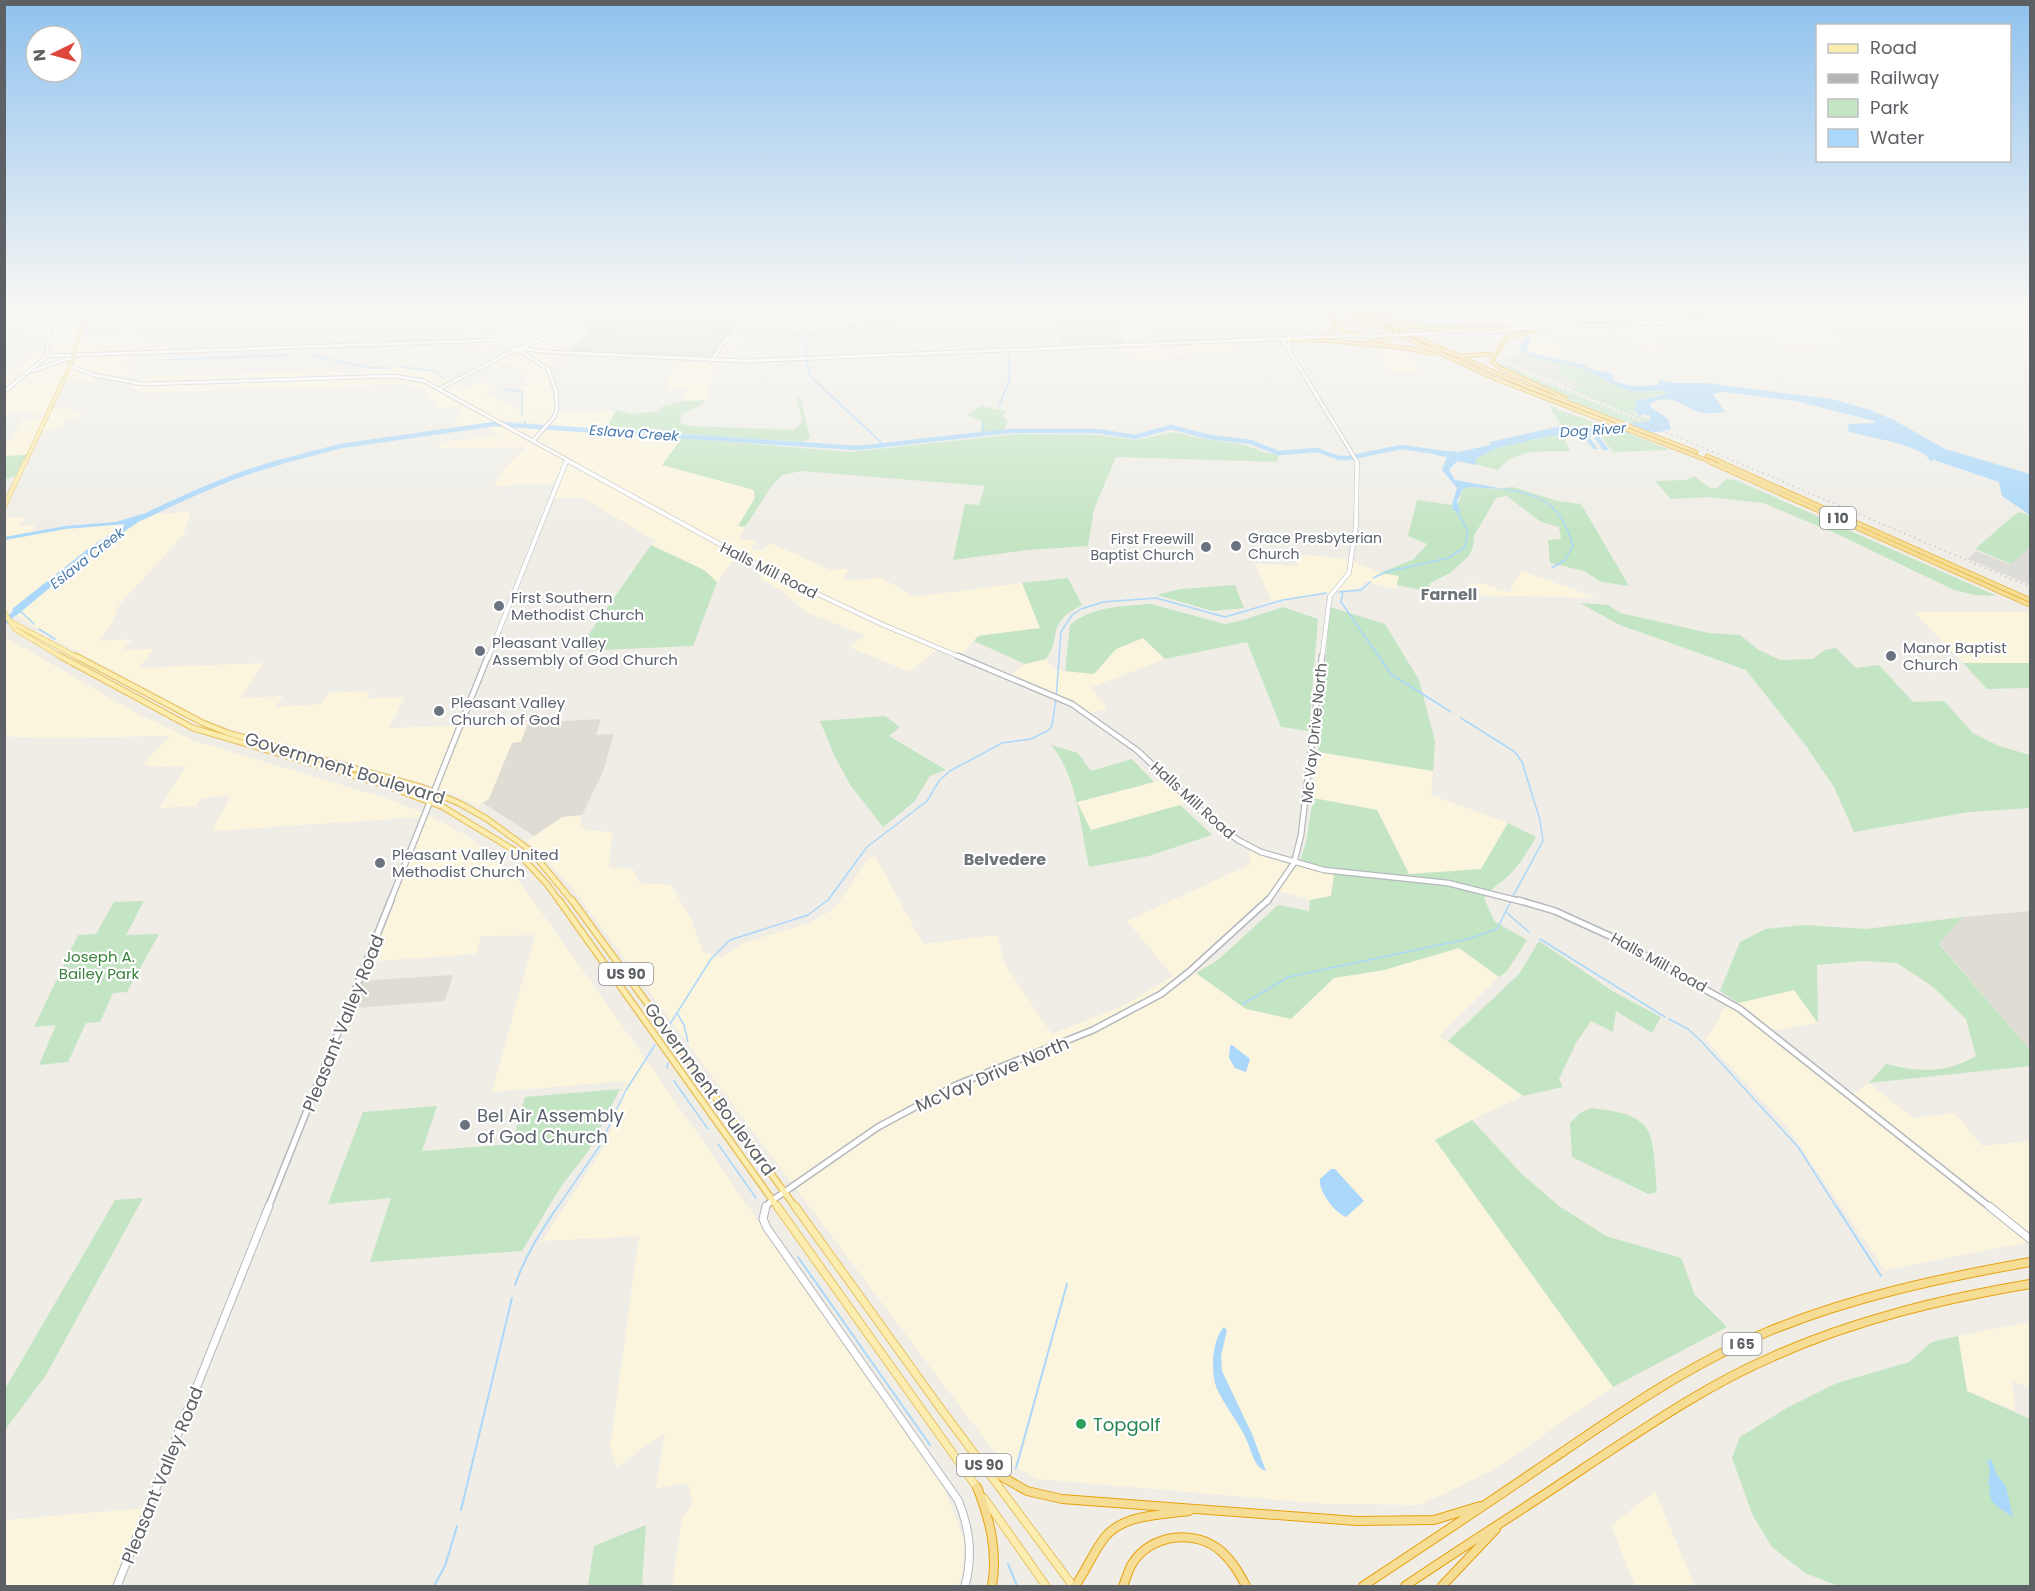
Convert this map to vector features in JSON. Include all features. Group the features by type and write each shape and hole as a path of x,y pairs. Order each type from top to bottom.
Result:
{"highway":[{"name":"I 10","path":"1502,381 1617,421 1760,478 2031,600"},
{"name":"I 10","path":"1516,381 1763,484 2030,605"},
{"path":"1528,381 1609,420"},
{"name":"I 65","path":"1363,1587 1666,1383 1765,1333 1854,1301 1947,1277 2031,1262"},
{"name":"I 65","path":"1406,1587 1682,1403 1796,1346 1851,1325 1911,1308 2031,1284"},
{"path":"986,1467 1016,1486 1041,1496 1357,1521 1434,1520 1487,1503"},
{"path":"976,1487 989,1518 995,1545 996,1561 992,1587"},
{"path":"1074,1587 1106,1536 1116,1527 1148,1517 1200,1509"},
{"path":"1442,1587 1457,1568 1484,1545 1498,1525"},
{"path":"1123,1587 1133,1561 1152,1544 1172,1535 1193,1537 1214,1546 1238,1571 1246,1587"}],"main road":[{"path":"4,507 63,381"},
{"name":"Government Boulevard","path":"6,614 15,628 32,641 193,728 385,785 431,801 517,852 534,869 774,1199 1046,1587"},
{"name":"Government Boulevard","path":"13,623 203,723 228,733 435,793 487,819 531,851 604,944 1074,1587"}],"street":[{"path":"4,392 17,381"},
{"name":"Halls Mill Road","path":"125,381 138,384 226,381"},
{"name":"Halls Mill Road","path":"423,381 766,570 879,623 1060,698 1090,715 1130,745 1214,823 1238,840 1264,854 1324,870 1448,883 1516,899 1585,923 1740,1009 2031,1239"},
{"path":"439,389 455,381"},
{"path":"533,441 551,423 558,409 551,381"},
{"name":"Mc Vay Drive North","path":"1185,976 1265,905 1294,863 1304,821 1329,601 1335,589 1349,573 1356,525 1359,461 1310,381"},
{"path":"544,447 541,440 545,430"},
{"name":"Pleasant Valley Road","path":"117,1587 435,793 519,575 567,460"},
{"name":"McVay Drive North","path":"774,1199 871,1132 924,1101 956,1085 1112,1022 1161,994 1185,976"},
{"path":"774,1199 764,1209 763,1219 767,1228 963,1508 971,1540 971,1559 965,1587"}],"shaded area":[{"path":"5,381 85,381 64,382 52,408 70,406 69,411 84,410 74,419 66,419 62,428 41,431 30,454 5,455 5,448 22,420 44,417 47,413 29,415 31,411 9,413 5,416"},
{"path":"138,381 453,381 464,388 482,381 495,388 484,393 519,410 521,388 528,386 526,381 549,381 556,413 616,410 606,429 504,420 461,427 455,420 462,407 434,408 439,400 423,400 428,392 407,384 145,393 131,387"},
{"path":"669,381 711,381 707,400 684,401 688,388 667,389"},
{"path":"1553,381 1573,381 1583,386 1571,389"},
{"path":"499,425 682,438 662,465 754,490 755,498 738,526 745,527 739,539 756,541 751,549 764,550 770,543 831,570 848,569 844,581 882,578 914,597 1022,583 1040,628 978,636 958,658 937,649 910,672 849,647 865,635 807,613 782,591 761,579 760,569 737,556 717,582 704,570 651,545 656,541 583,498 554,498 560,483 494,486 502,471 526,447 437,448 441,442 499,435 489,428"},
{"path":"191,511 184,534 119,605 112,623 100,641 132,639 123,650 154,649 139,668 264,663 241,698 283,696 275,707 322,704 328,693 370,691 366,699 405,697 389,728 528,723 521,742 512,743 489,799 478,806 434,786 246,734 203,719 46,635 17,615 93,552 148,516"},
{"path":"26,517 18,527 35,524 32,531 5,537 5,518"},
{"path":"126,523 88,549 5,616 5,540 70,528"},
{"path":"2030,547 2030,585 1968,559 1976,551 2009,564"},
{"path":"1296,554 1348,559 1384,574 1392,573 1400,576 1396,589 1366,582 1361,587 1353,589 1272,601 1255,564 1298,566"},
{"path":"1521,571 1598,598 1472,595 1467,583 1485,584 1509,593"},
{"path":"1914,612 2029,612 2030,663 1963,663"},
{"path":"5,637 138,714 195,741 388,799 431,816 469,837 514,874 944,1487 964,1539 963,1574 957,1586 672,1586 682,1520 693,1501 688,1484 679,1483 656,1489 665,1432 617,1467 610,1448 639,1236 542,1241 606,1144 626,1081 492,1092 535,935 481,936 476,954 363,962 421,817 212,831 231,796 200,798 196,806 160,808 186,766 158,767 143,764 170,736 52,738 12,737 5,734 4,656 7,654 5,653"},
{"path":"1143,638 1165,659 1090,688 1108,708 1091,713 1065,698 1010,675 1025,664 1046,659 1055,670 1093,674 1116,649"},
{"path":"601,719 596,735 614,734 603,772 582,815 562,817 534,836 483,803 489,799 512,743 521,742 528,723"},
{"path":"1318,752 1433,771 1431,795 1508,823 1481,869 1409,874 1377,810 1313,798"},
{"path":"1163,780 1187,803 1091,831 1076,803"},
{"path":"582,815 580,824 587,830 612,832 609,868 633,869 639,883 671,885 691,919 703,952 721,958 746,942 810,923 835,908 864,864 874,854 923,944 997,935 1005,964 1052,1034 1123,1006 1173,976 1127,921 1251,864 1249,850 1284,863 1334,874 1332,896 1310,900 1273,889 1188,967 1246,1009 1291,1019 1334,978 1384,970 1460,947 1499,977 1439,1036 1523,1096 1436,1140 1613,1387 1493,1470 1420,1505 1326,1504 1038,1479 999,1458 573,889 527,841 562,817"},
{"path":"2030,911 2030,1050 1939,943 1963,917"},
{"path":"453,975 445,1001 344,1009 356,981"},
{"path":"1794,990 1818,1023 1764,1032 1846,1098 1869,1083 1913,1118 1955,1113 1982,1146 2030,1141 2030,1242 1885,1270 1787,1127 1706,1040 1726,1006"},
{"path":"2030,1322 2030,1388 2012,1381 2015,1411 1967,1391 1958,1336"},
{"path":"1655,1492 1695,1586 1635,1586 1611,1525"},
{"path":"146,1508 115,1586 5,1586 5,1520"}],"green space":[{"path":"1530,381 1544,381 1643,423 1631,423 1614,418"},
{"path":"1574,381 1607,381 1625,389 1671,393 1636,401 1633,413 1649,420 1646,422 1570,389 1582,385"},
{"path":"800,397 810,438 803,442 606,429 616,410 631,414 659,411 661,407 684,401 707,400 696,408 681,414 680,423 689,426 794,430 802,422 797,399"},
{"path":"981,406 1007,411 1002,416 1008,421 1003,430 980,432 982,422 967,415"},
{"path":"1549,406 1604,426 1561,426"},
{"path":"1174,432 1246,445 1279,455 1277,462 1116,457 1094,509 1088,546 1028,550 953,560 965,504 979,505 985,486 802,471 782,475 771,487 745,527 738,526 755,498 754,490 662,465 682,438 850,452 1018,434 1099,435 1136,440"},
{"path":"1627,433 1671,450 1613,452 1600,435"},
{"path":"1554,435 1564,438 1570,451 1540,451 1522,454 1513,457 1498,470 1475,464 1477,458 1497,448"},
{"path":"28,455 17,476 5,479 4,456"},
{"path":"1694,476 1710,488 1717,488 1726,479 1736,480 1997,596 1975,595 1954,590 1835,533 1763,503 1709,497 1671,499 1655,481 1686,480"},
{"path":"1468,487 1498,489 1513,487 1558,501 1581,504 1629,586 1601,582 1584,571 1550,563 1548,540 1561,539 1559,527 1541,522 1507,496 1496,498 1474,536 1469,556 1450,573 1429,584 1432,592 1397,585 1399,576 1380,573 1414,559 1427,544 1408,536 1417,500 1452,505 1453,510 1458,504 1463,489"},
{"path":"2018,512 2030,515 2030,547 2011,564 1975,549"},
{"path":"651,545 704,570 717,582 693,646 577,651"},
{"path":"1068,578 1082,605 1070,612 1058,625 1051,651 1046,659 1025,664 974,641 978,636 1040,628 1022,583"},
{"path":"1235,585 1244,608 1213,611 1157,595 1180,589"},
{"path":"1580,603 1608,605 1620,613 1709,633 1740,635 1757,649 1780,660 1813,659 1825,650 1836,648 1856,668 1879,665 1913,702 1944,701 1973,733 1999,746 2030,755 2030,808 1969,812 1854,832 1834,787 1806,746 1746,670 1620,625"},
{"path":"1151,604 1225,624 1283,607 1318,619 1309,731 1281,727 1247,642 1165,659 1143,638 1116,649 1094,674 1065,671 1070,625 1098,611"},
{"path":"1330,607 1385,624 1419,680 1435,741 1433,771 1318,752"},
{"path":"1963,663 2030,663 2030,688 1987,689"},
{"path":"885,716 900,727 889,736 946,770 930,776 914,802 883,827 851,786 835,757 820,721"},
{"path":"1051,745 1078,753 1091,771 1132,759 1154,782 1077,802 1091,830 1180,805 1212,835 1149,856 1089,867 1077,803 1067,771"},
{"path":"1313,798 1377,810 1409,874 1481,869 1508,823 1536,837 1514,870 1484,898 1494,921 1527,940 1507,971 1499,977 1459,948 1384,970 1334,978 1291,1019 1246,1009 1196,973 1218,960 1278,905 1309,911 1310,900 1331,896 1334,874 1298,866 1306,842"},
{"name":"Joseph A. Bailey Park","path":"144,901 126,935 159,934 127,992 113,993 100,1022 86,1023 68,1062 39,1065 56,1025 34,1027 78,935 96,934 114,902"},
{"path":"1963,917 1939,944 2030,1050 2030,1066 1869,1083 1886,1064 1910,1069 1932,1070 1953,1066 1976,1056 1966,1019 1932,986 1897,963 1864,961 1817,965 1818,1023 1794,990 1738,1003 1720,991 1740,942 1765,929 1803,925 1866,929"},
{"path":"1539,941 1614,992 1661,1017 1652,1033 1616,1011 1613,1032 1591,1021 1576,1043 1559,1079 1563,1087 1523,1096 1448,1041 1519,974"},
{"path":"620,1089 589,1150 560,1188 522,1251 370,1262 391,1198 328,1204 363,1112 437,1106 422,1151 512,1144 525,1097"},
{"path":"1591,1108 1628,1115 1640,1121 1647,1129 1654,1152 1657,1189 1655,1193 1648,1194 1572,1157 1570,1123 1580,1113"},
{"path":"1472,1120 1522,1174 1559,1206 1606,1236 1681,1258 1695,1295 1727,1327 1613,1387 1435,1140"},
{"path":"143,1198 46,1375 5,1430 5,1389 115,1200"},
{"path":"1958,1336 1967,1391 2030,1419 2030,1586 1838,1586 1805,1573 1772,1547 1753,1516 1732,1458 1740,1437 1787,1408 1837,1383 1909,1362 1932,1342"},
{"path":"646,1525 642,1586 588,1586 594,1546"}],"water":[{"name":"Dog River","path":"1607,381 1641,386 1659,385 1658,381 1705,383 1832,399 1870,410 1894,420 1945,449 2030,474 2030,515 2002,496 1999,482 1934,460 1930,461 1926,455 1906,446 1847,431 1849,424 1875,423 1874,421 1796,401 1723,392 1713,394 1725,412 1698,411 1667,399 1650,404 1668,419 1671,429 1660,432 1598,435 1609,450 1603,450 1593,436 1589,437 1598,449 1593,449 1584,437 1564,434 1564,438 1554,435 1497,448 1477,458 1475,462 1477,465 1457,461 1449,470 1455,480 1505,489 1468,487 1463,489 1457,501 1461,513 1453,510 1452,505 1457,488 1442,470 1447,457 1435,455 1436,450 1459,452 1490,445 1490,442 1561,426 1591,427 1646,422 1650,420 1650,416 1644,414 1640,416 1635,411 1636,401 1669,393 1624,389"},
{"path":"152,513 93,552 17,615 12,609 88,549 126,524 65,529 5,540 5,537 66,526 116,522"},
{"path":"1232,1045 1250,1059 1246,1072 1235,1068 1229,1058"},
{"path":"1331,1169 1335,1169 1364,1201 1346,1217 1332,1206 1320,1184 1320,1179"},
{"path":"1224,1327 1227,1330 1221,1356 1222,1371 1252,1434 1266,1471 1256,1463 1244,1434 1217,1389 1213,1374 1213,1356 1220,1332"},
{"path":"1991,1459 1996,1473 2006,1487 2013,1517 1991,1500 1989,1490 1991,1488 1988,1484 1990,1470 1987,1461"}],"waterway":[{"path":"816,381 884,445"},
{"path":"999,406 1009,381"},
{"path":"506,389 522,392 522,415"},
{"path":"982,434 984,420"},
{"name":"Eslava Creek","path":"276,463 341,446 494,424 858,448 1009,431 1097,431 1135,437 1171,427 1209,437 1251,442 1278,453 1317,450 1339,458 1348,458 1401,447 1444,453"},
{"name":"Eslava Creek","path":"141,518 227,480 281,462"},
{"path":"1503,489 1529,494 1540,499 1549,504 1563,521 1573,546 1565,560 1552,568"},
{"path":"1373,578 1386,572 1448,558 1465,547 1468,531 1457,512"},
{"path":"1343,592 1361,590 1370,582"},
{"path":"1343,592 1341,602 1391,674 1451,712"},
{"path":"670,1024 711,959 730,940 808,915 828,900 867,847 927,801 939,781 950,771 1002,743 1031,739 1049,730 1052,725 1056,699 1061,632 1072,615 1081,609 1103,602 1156,598 1225,617 1283,600 1326,593"},
{"name":"Eslava Creek","path":"4,623 21,607"},
{"path":"19,610 34,624"},
{"path":"39,629 55,639"},
{"path":"1461,718 1515,752 1522,762 1540,820 1543,841 1513,896"},
{"path":"1243,1004 1288,977 1468,939 1497,929 1511,901"},
{"path":"1507,913 1529,932"},
{"path":"1540,939 1665,1017"},
{"path":"677,1013 684,1025 688,1042"},
{"path":"1669,1019 1688,1029 1701,1041 1798,1147 1837,1208"},
{"path":"557,1208 599,1147 626,1090 655,1045"},
{"path":"667,1068 668,1063"},
{"path":"674,1081 708,1129"},
{"path":"718,1144 756,1198"},
{"path":"515,1285 534,1244 558,1206"},
{"path":"1836,1206 1881,1276"},
{"path":"798,1257 930,1445"},
{"path":"1016,1468 1067,1284"},
{"path":"461,1510 512,1298"},
{"path":"434,1586 445,1566 457,1526"},
{"path":"1008,1564 1017,1586"}],"railway":[{"path":"1547,381 2030,587"}],"place":[{"name":"Grace Presbyterian Church","path":"1236,546"},
{"name":"First Freewill Baptist Church","path":"1206,547"},
{"name":"First Southern Methodist Church","path":"499,606"},
{"name":"Pleasant Valley Assembly of God Church","path":"480,651"},
{"name":"Manor Baptist Church","path":"1891,656"},
{"name":"Pleasant Valley Church of God","path":"439,711"},
{"name":"Pleasant Valley United Methodist Church","path":"380,863"},
{"name":"Bel Air Assembly of God Church","path":"465,1125"},
{"name":"Topgolf","path":"1081,1424"}],"district":[{"name":"Farnell","path":"1449,594"},
{"name":"Belvedere","path":"1005,859"}]}
